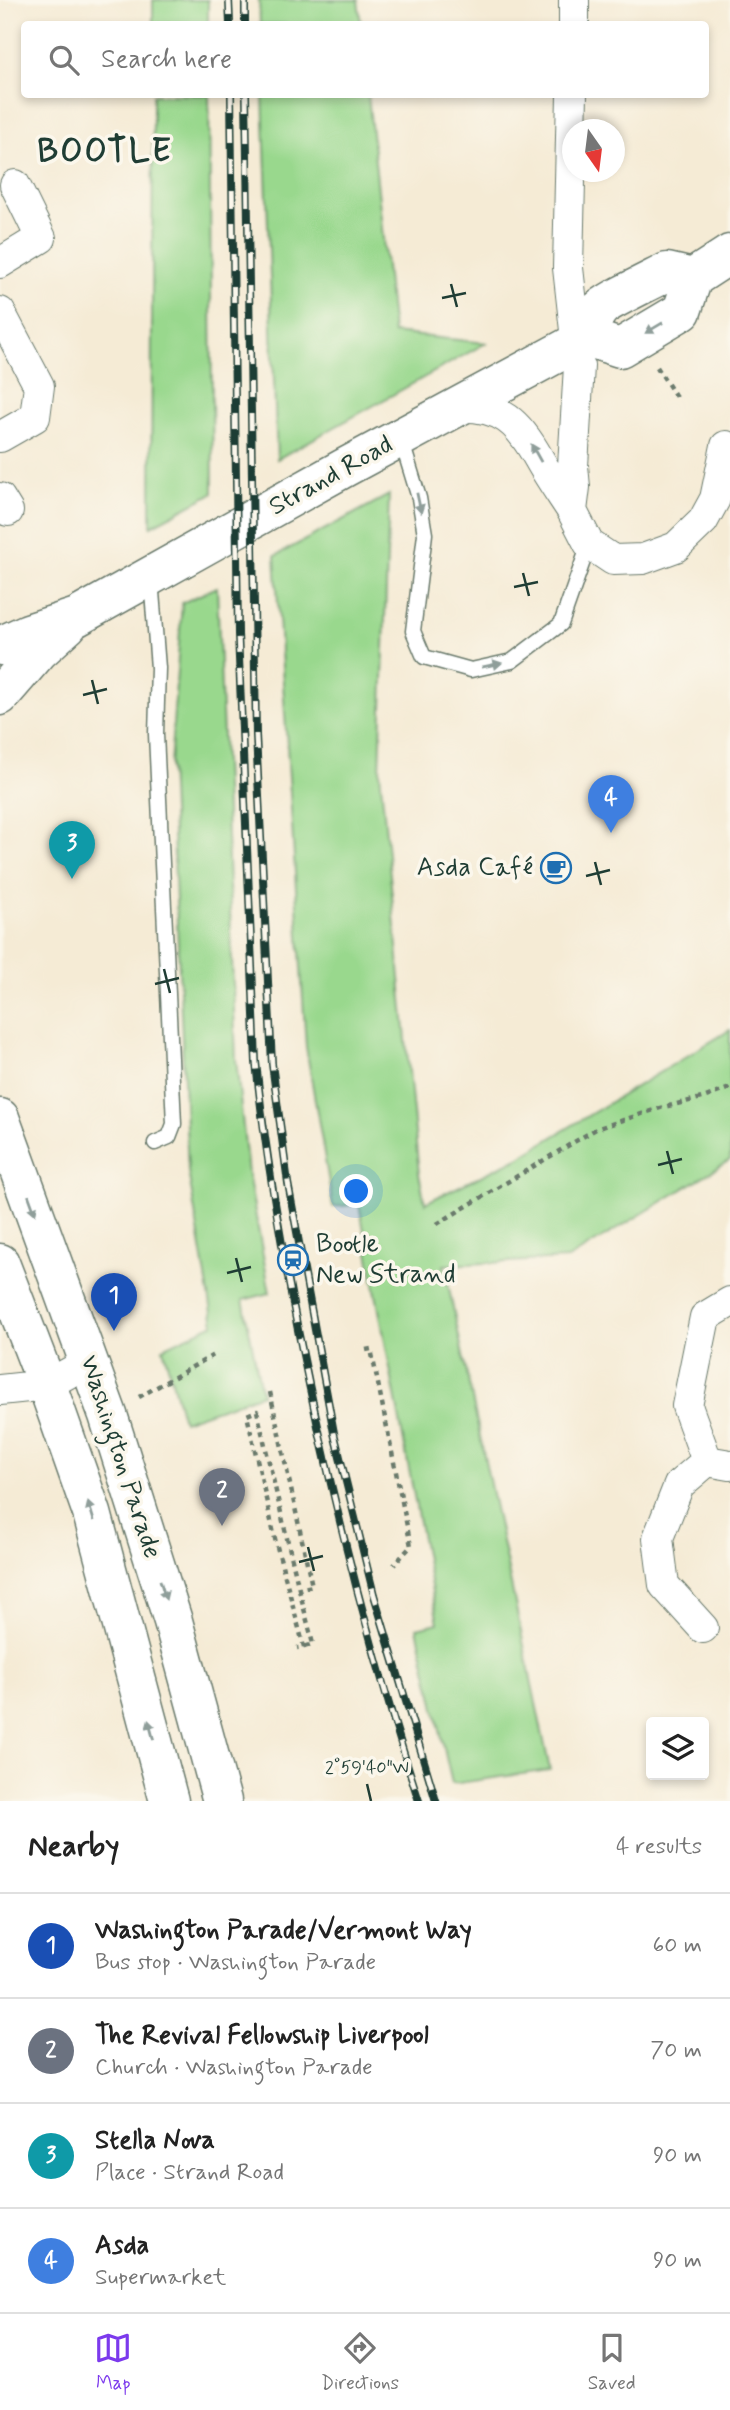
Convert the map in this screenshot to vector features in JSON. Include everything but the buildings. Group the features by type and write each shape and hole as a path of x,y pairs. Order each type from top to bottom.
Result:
{"street":[{"path":"574,21 575,0"},
{"path":"572,98 568,268 582,340 572,511"},
{"path":"0,263 41,238 15,185"},
{"path":"582,340 620,348 682,312 693,278 730,254"},
{"path":"0,312 39,386 36,417 0,437"},
{"name":"Strand Road","path":"0,646 28,633 78,617 401,437 582,340"},
{"path":"457,407 485,409 500,414 513,423 532,444 589,544 613,560 643,559 676,547 704,521 715,499 726,446"},
{"name":"Strand Road","path":"0,696 39,652 78,617"},
{"name":"Washington Parade","path":"0,1118 108,1415 173,1621 222,1801"},
{"name":"Washington Parade","path":"0,1263 92,1513 169,1801"},
{"path":"703,1628 664,1585 658,1538 679,1485 718,1463 688,1406 705,1317 730,1302"},
{"path":"0,1390 47,1385 90,1362"}],"lane":[{"path":"401,437 419,498 425,534 413,631 424,657 471,670 512,661 561,624 589,544"},
{"path":"150,578 158,668 156,734 174,1124 169,1137 155,1143"}],"path":[{"path":"653,360 678,400"},
{"path":"437,1224 596,1129 730,1088"},
{"path":"366,1350 372,1349 411,1546 394,1565"},
{"path":"108,1415 217,1353"},
{"path":"270,1392 312,1586 299,1589"},
{"path":"257,1411 299,1589 313,1644 300,1648 247,1415 257,1411"}],"green space":[{"path":"153,0 208,0 208,21 153,21"},
{"path":"259,0 358,0 361,21 260,21"},
{"path":"153,98 209,98 213,493 151,526"},
{"path":"263,98 368,98 393,333 486,343 277,459"},
{"path":"389,495 380,772 419,1174 425,1203 518,1158 730,1030 730,1160 568,1259 444,1265 550,1770 452,1784 417,1628 438,1623 359,1204 333,1207 306,1047 275,556"},
{"path":"217,587 236,1059 248,1174 270,1293 243,1300 262,1394 183,1421 163,1348 214,1324 188,1171 170,765 182,603"}],"railway":[{"path":"229,0 230,21"},
{"path":"245,0 245,21"},
{"path":"231,98 238,634 256,1062 286,1267 324,1453 367,1628 419,1801"},
{"path":"246,98 256,735 272,1064 288,1183 334,1433 374,1595 436,1801"}],"place":[{"name":"Asda","path":"611,833"},
{"name":"Asda Café","path":"556,868"},
{"name":"Stella Nova","path":"72,879"},
{"name":"Bootle New Strand","path":"293,1260"},
{"name":"Washington Parade/Vermont Way","path":"114,1331"},
{"name":"The Revival Fellowship Liverpool","path":"222,1526"}],"district":[{"name":"BOOTLE","path":"105,152"}]}
